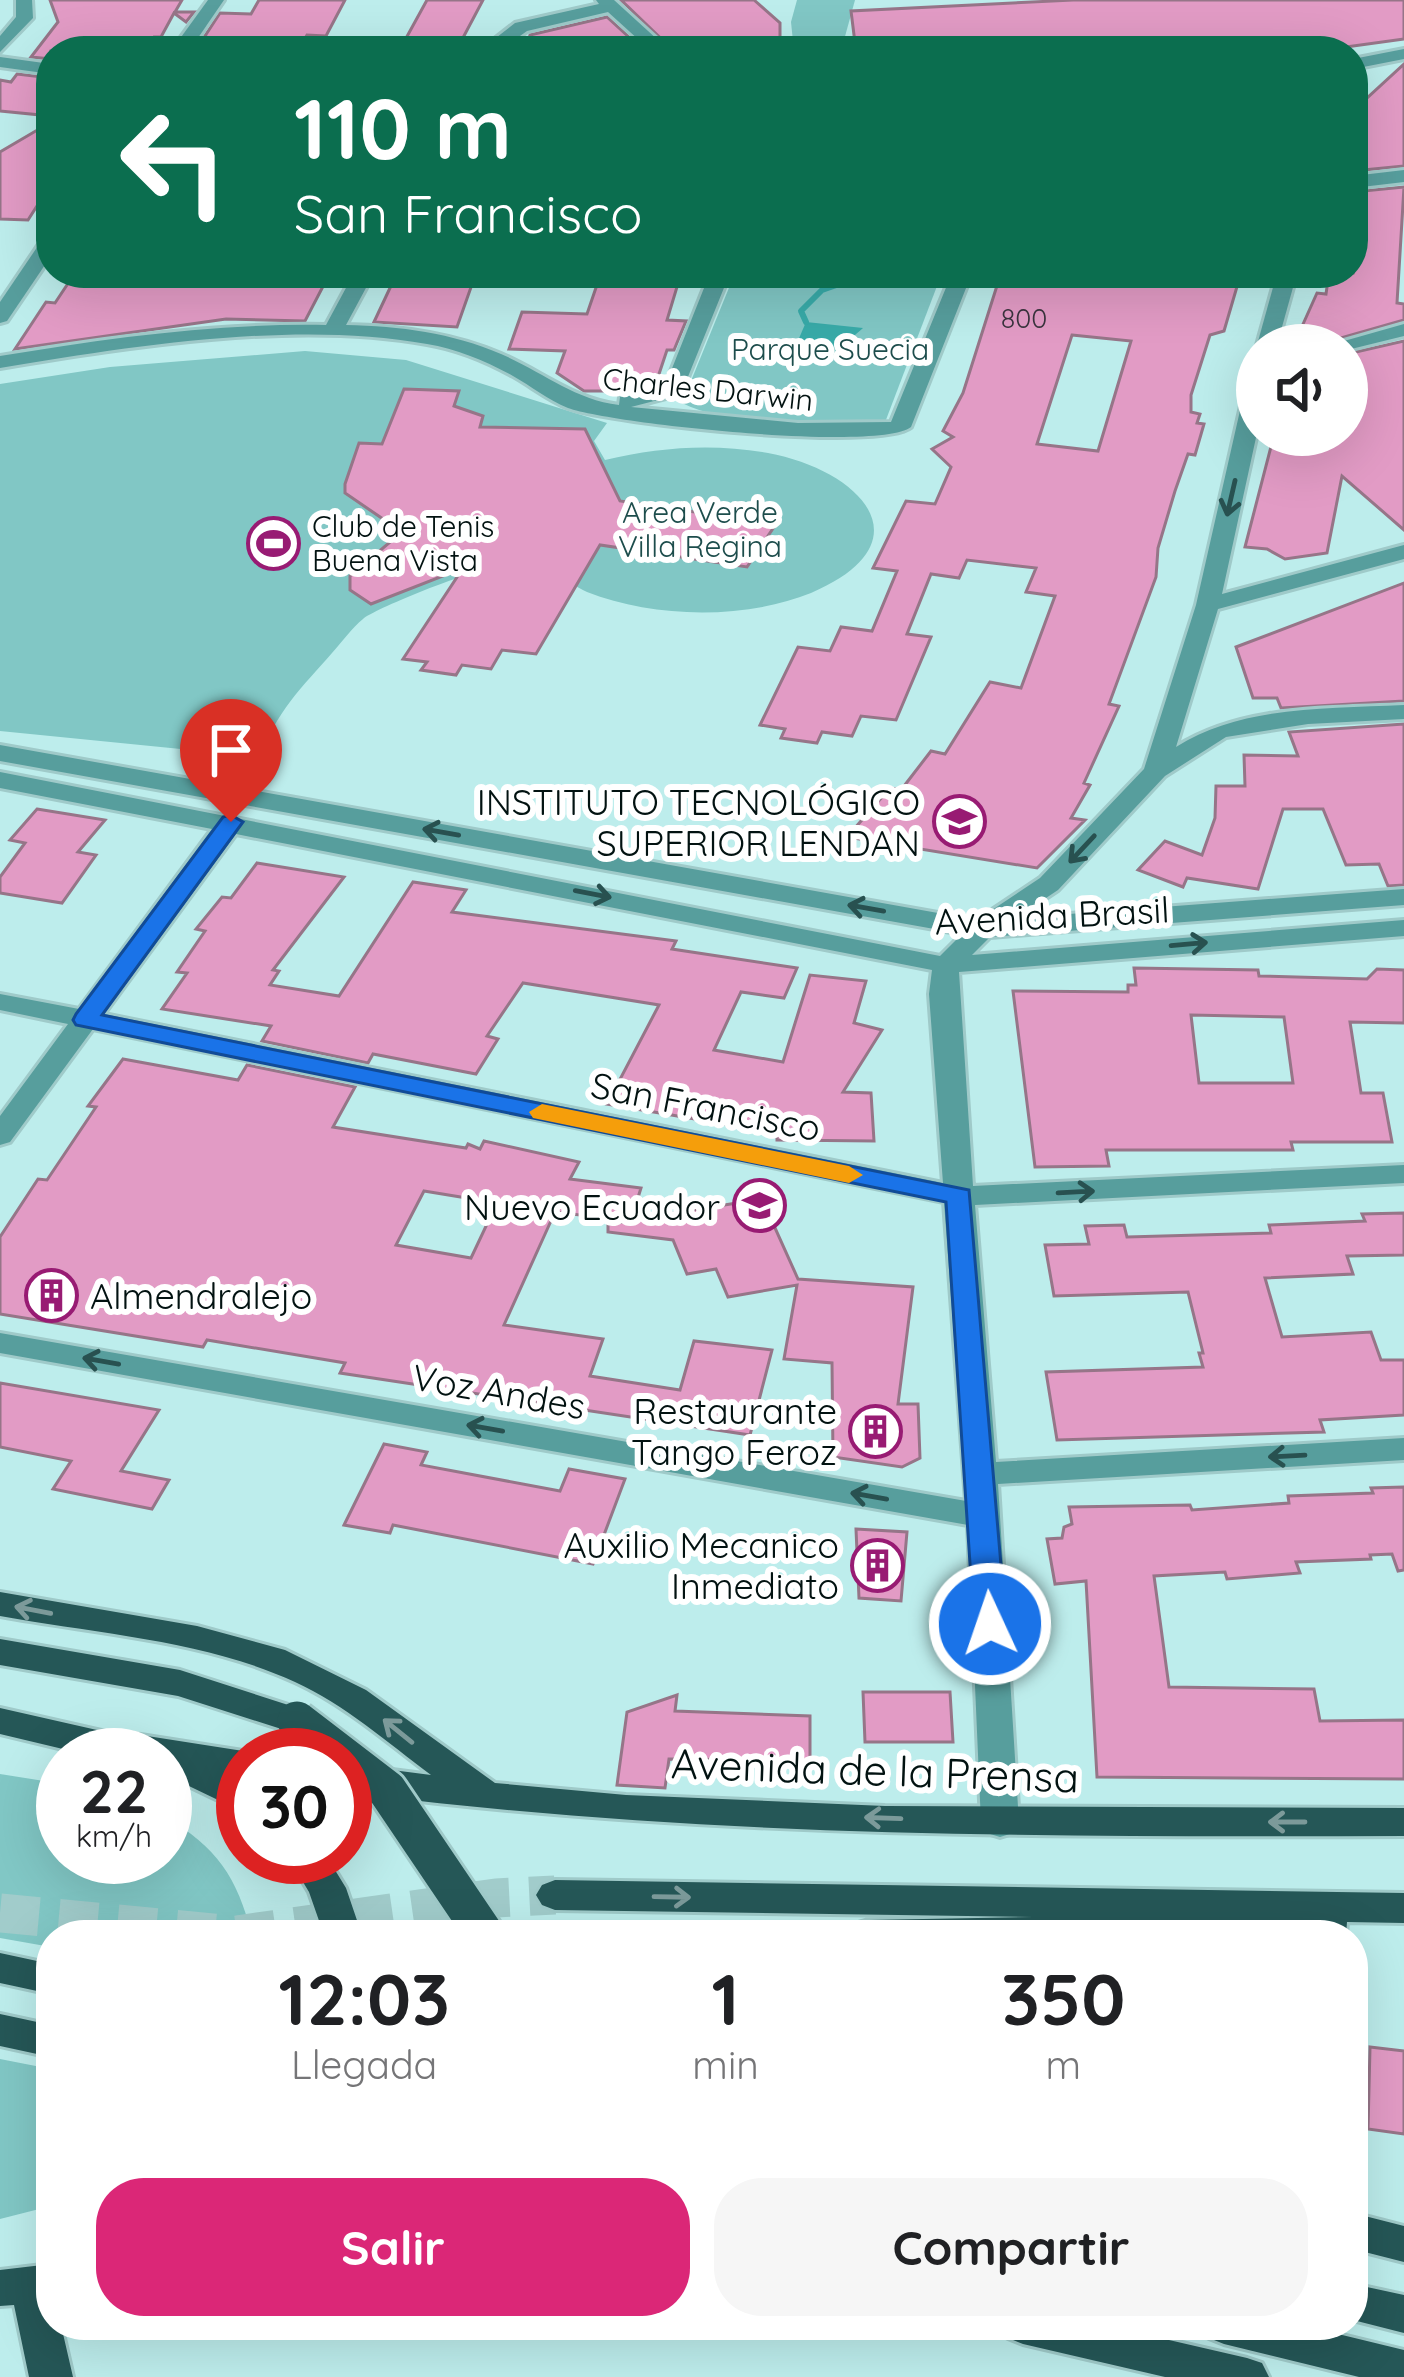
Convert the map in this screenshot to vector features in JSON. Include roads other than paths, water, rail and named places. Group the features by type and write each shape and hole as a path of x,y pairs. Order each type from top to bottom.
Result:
{"main road":[{"path":"0,1604 218,1645 278,1661 367,1707 492,1799"},
{"path":"0,1652 180,1683 297,1721 387,1790 475,1920"},
{"path":"0,1721 36,1729"},
{"name":"Avenida de la Prensa","path":"372,1782 492,1799 1000,1823 1404,1822"},
{"path":"324,1884 339,1920"},
{"path":"555,1895 1404,1908"},
{"path":"1368,1928 1404,1927"},
{"path":"0,1968 36,1976"},
{"path":"0,2030 36,2038"},
{"path":"1368,2235 1404,2244"},
{"path":"27,2286 36,2320"},
{"path":"1368,2306 1404,2314"},
{"path":"41,2340 51,2377"},
{"path":"1087,2340 1246,2377"},
{"path":"1285,2340 1404,2369"}],"street":[{"path":"0,47 25,18 24,0"},
{"path":"191,36 216,0"},
{"path":"509,36 521,27 607,3 645,36"},
{"path":"1368,61 1404,54"},
{"path":"0,62 36,68"},
{"path":"1368,180 1404,176"},
{"path":"0,317 36,264"},
{"path":"332,333 356,288"},
{"path":"580,405 674,390 714,288"},
{"name":"Charles Darwin","path":"0,362 129,343 332,333 411,335 477,351 580,405 863,435 900,427 956,288"},
{"path":"1273,324 1283,288"},
{"path":"1368,338 1404,330"},
{"path":"1156,771 1208,605 1241,456"},
{"path":"1208,605 1404,552"},
{"path":"1000,1823 984,1516 943,994 946,964 982,929 1049,884 1156,771 1219,731 1307,717 1404,712"},
{"name":"Avenida Brasil","path":"0,753 982,929 1404,897"},
{"name":"Avenida Brasil","path":"0,780 946,964 1404,928"},
{"path":"0,1136 231,822"},
{"name":"San Francisco","path":"0,1002 959,1196 1404,1174"},
{"name":"Voz Andes","path":"0,1343 984,1516"},
{"path":"979,1474 1404,1449"}],"waterway":[{"path":"806,322 801,311 828,288"}],"tunnel":[{"path":"342,1920 496,1898 555,1895"},
{"path":"0,1913 75,1920"}],"place":[{"name":"Club de Tenis Buena Vista","path":"273,543"},
{"name":"INSTITUTO TECNOLÓGICO SUPERIOR LENDAN","path":"959,822"},
{"name":"Nuevo Ecuador","path":"759,1206"},
{"name":"Almendralejo","path":"51,1295"},
{"name":"Restaurante Tango Feroz","path":"876,1431"},
{"name":"Auxilio Mecanico Inmediato","path":"878,1565"}],"park label":[{"name":"Parque Suecia","path":"830,349"},
{"name":"Area Verde Villa Regina","path":"700,529"}]}
